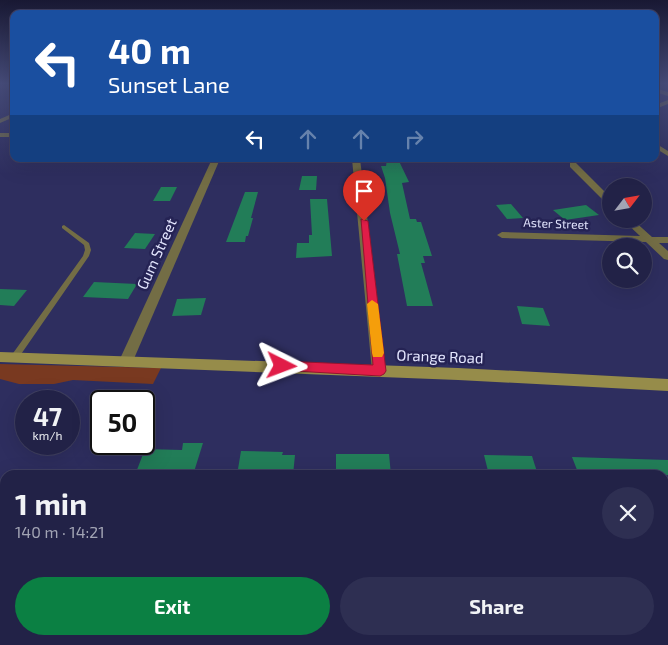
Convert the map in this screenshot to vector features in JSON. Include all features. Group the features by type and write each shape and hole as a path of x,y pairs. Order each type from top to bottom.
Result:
{"main road":[{"name":"Orange Road","path":"7,358 380,371 668,386"}],"street":[{"name":"Gum Street","path":"126,361 215,162"},
{"path":"356,162 380,371"},
{"path":"573,165 602,194"},
{"path":"637,228 647,238"},
{"name":"Aster Street","path":"502,235 602,238"},
{"name":"Aster Street","path":"652,240 668,240"},
{"path":"652,243 668,257"}],"lane":[{"path":"7,358 86,256 87,244 64,227"}],"shaded area":[{"path":"0,364 161,368 153,384 73,380 54,384 19,384 0,379"}],"building":[{"path":"387,162 399,162 409,182 402,183 410,219 416,219 417,222 421,222 432,256 423,256 425,263 421,263 433,306 407,306 397,254 400,254 381,166 386,166"},
{"path":"302,176 317,176 316,190 299,190"},
{"path":"161,187 177,187 170,201 153,201"},
{"path":"245,192 258,192 248,236 246,236 245,242 226,242"},
{"path":"310,199 327,199 332,256 296,258 297,243 309,243 309,235 312,235"},
{"path":"511,204 523,218 507,219 496,205"},
{"path":"586,205 599,215 565,220 553,210"},
{"path":"135,233 155,234 145,249 124,248"},
{"path":"94,282 137,284 128,299 83,297"},
{"path":"0,289 27,290 14,306 0,305"},
{"path":"206,298 201,315 172,316 177,299"},
{"path":"517,306 543,308 550,326 522,324"},
{"path":"183,443 203,443 195,470 137,470 143,455 155,455 155,449 182,450"},
{"path":"241,451 283,452 282,455 295,455 294,470 238,470"},
{"path":"336,454 389,454 391,470 336,470"},
{"path":"484,455 532,456 536,470 488,470"},
{"path":"572,457 668,460 668,470 577,470"}],"slow traffic":[{"path":"372,304 378,353"}],"route":[{"path":"282,366 380,371 364,221"}]}
